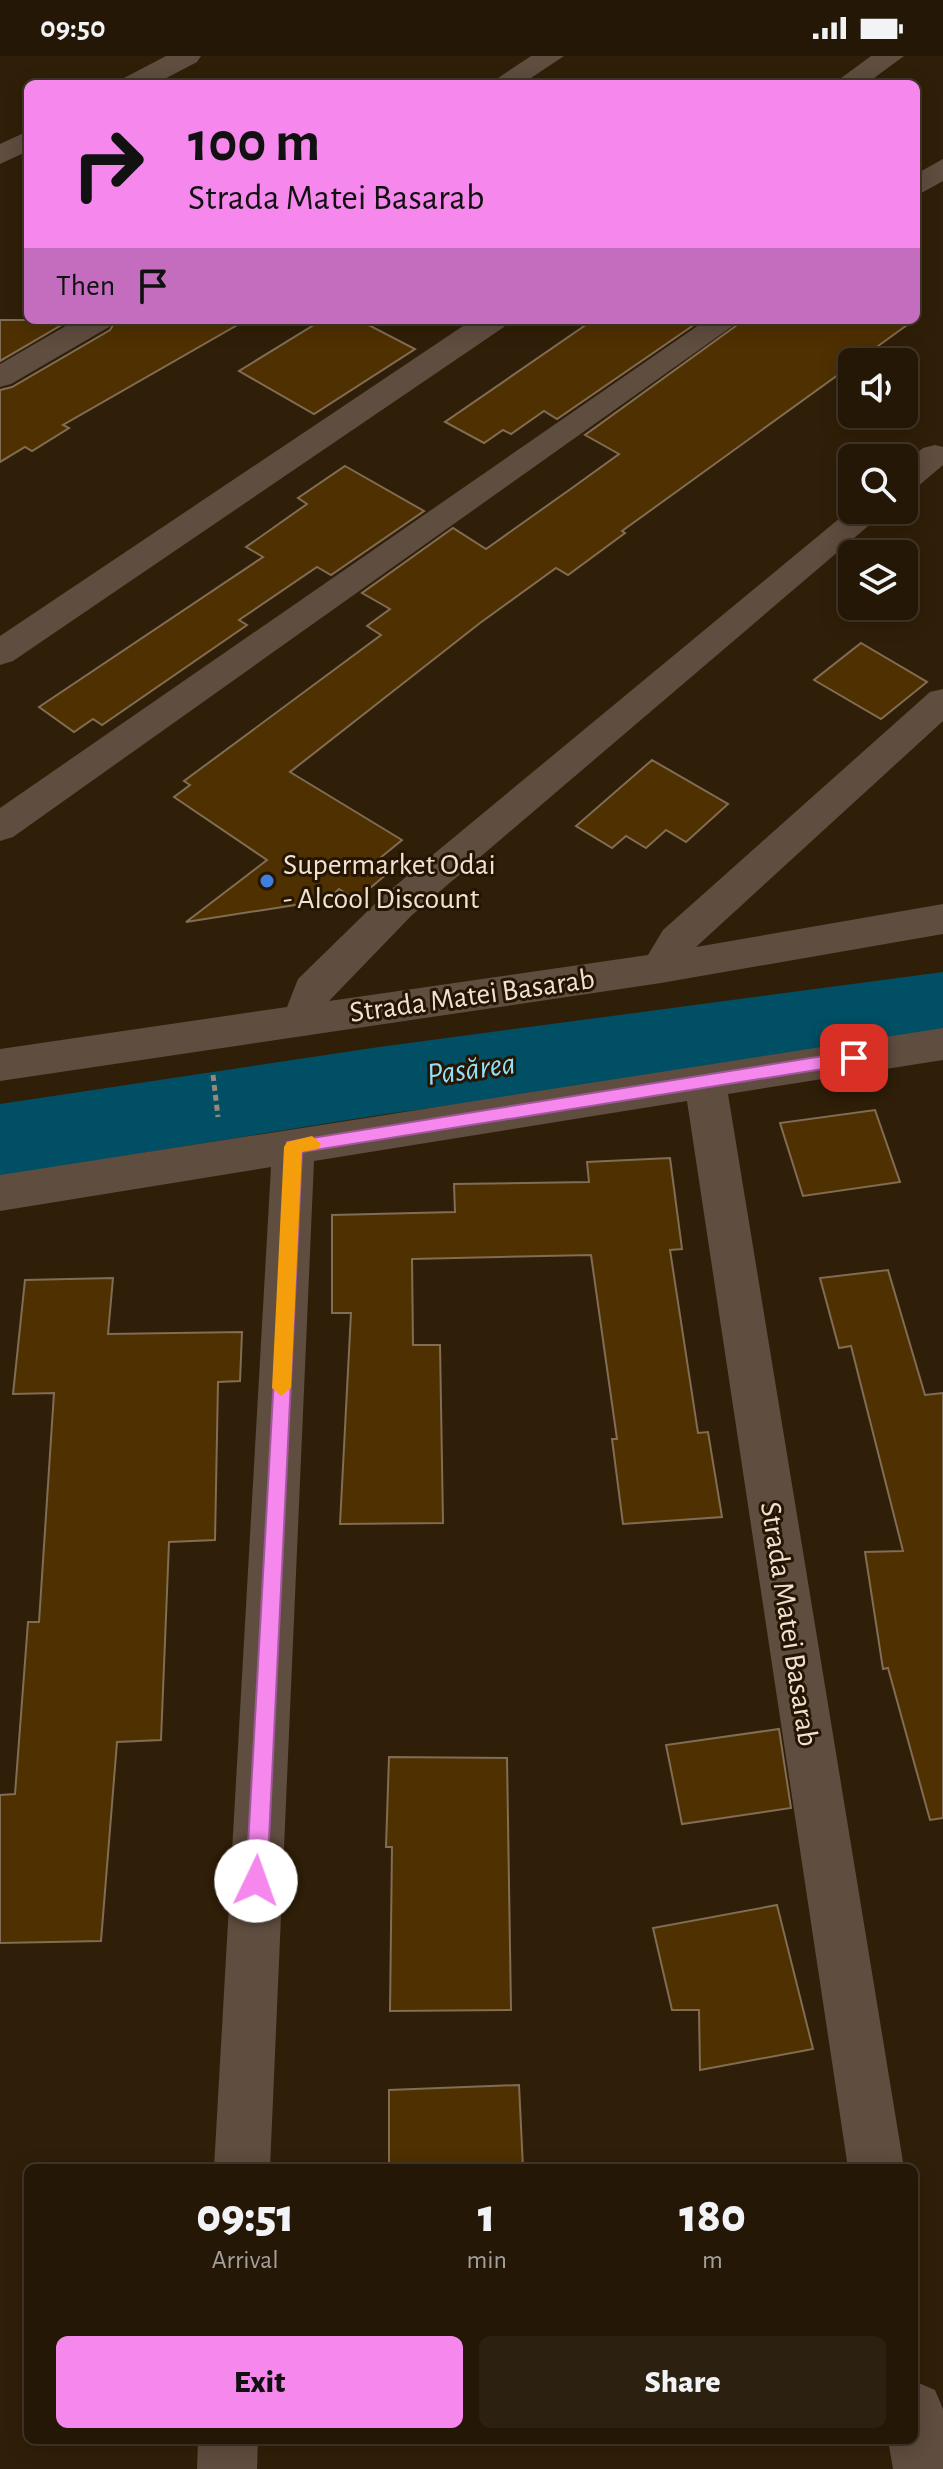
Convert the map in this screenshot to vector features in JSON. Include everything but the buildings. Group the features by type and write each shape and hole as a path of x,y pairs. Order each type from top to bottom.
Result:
{"street":[{"path":"142,80 187,56"},
{"path":"510,80 550,56"},
{"path":"853,80 890,56"},
{"path":"0,155 24,142"},
{"path":"920,184 943,168"},
{"path":"0,377 91,324"},
{"path":"0,653 487,324"},
{"path":"0,827 720,324"},
{"path":"918,469 935,455"},
{"path":"304,1020 312,990 397,906 853,524"},
{"path":"661,968 677,941 943,701"},
{"name":"Strada Matei Basarab","path":"0,1065 661,968 943,919"},
{"path":"0,1193 943,1044"},
{"name":"Strada Matei Basarab","path":"705,1080 875,2164"},
{"path":"242,2164 293,1147"},
{"path":"918,2437 923,2469"},
{"path":"227,2469 228,2444"}],"path":[{"path":"210,1034 223,1158"}],"waterway":[{"name":"Pasărea","path":"0,1140 379,1081 943,1005"}],"slow traffic":[{"path":"281,1388 293,1147 312,1144"}],"place":[{"name":"Supermarket Odai - Alcool Discount","path":"267,881"}],"route":[{"path":"256,1881 293,1147 854,1058"}]}
